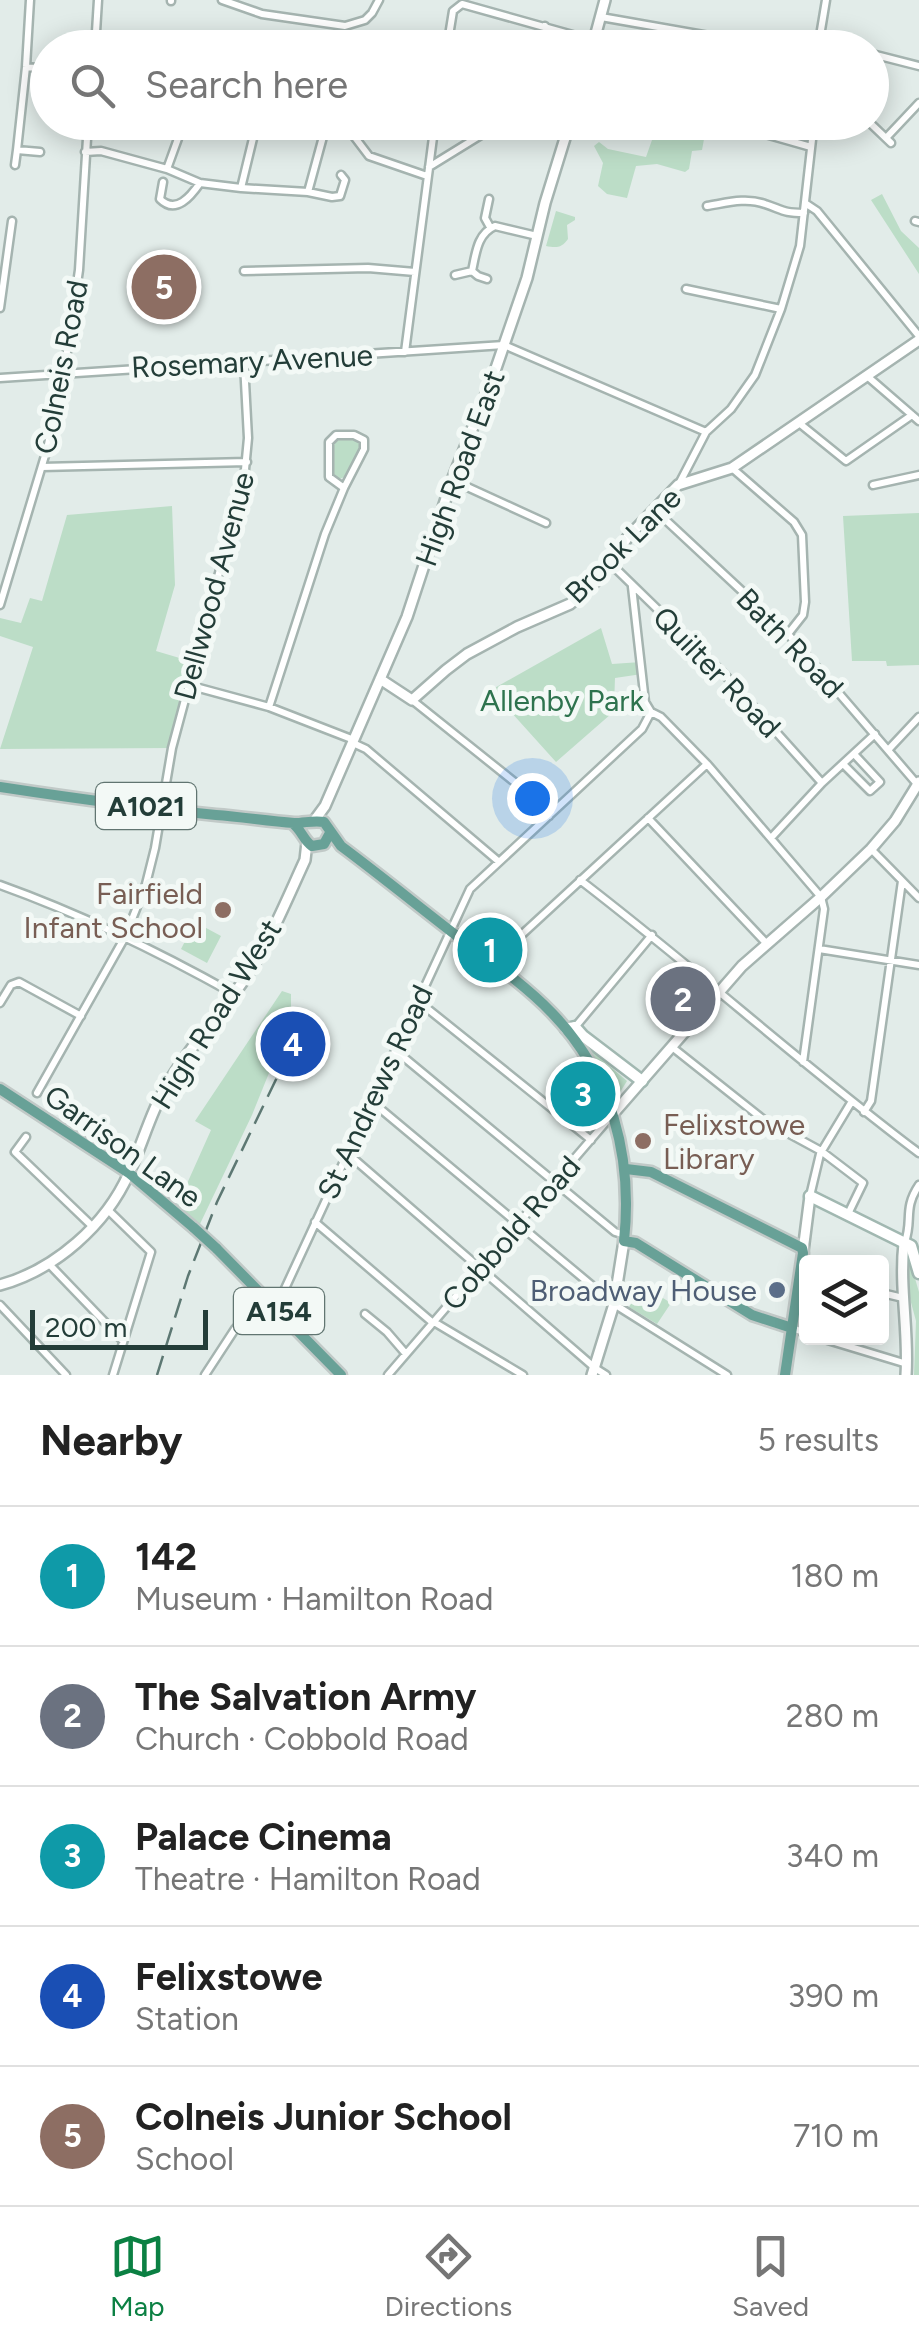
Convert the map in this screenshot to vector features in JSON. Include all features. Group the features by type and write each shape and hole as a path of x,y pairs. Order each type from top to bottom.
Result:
{"main road":[{"name":"A1021","path":"0,787 291,823 320,820 319,838 341,846 571,1028 613,1114 626,1169"},
{"path":"312,822 305,828 319,838"},
{"path":"291,823 319,838"},
{"path":"571,1028 642,1081"},
{"name":"Garrison Lane","path":"0,1089 129,1173 216,1248 341,1375"},
{"path":"792,1328 752,1314 624,1238 626,1169 651,1172 797,1245 803,1255"},
{"path":"810,1196 904,1243 913,1250 919,1274"},
{"path":"785,1375 799,1289"}],"street":[{"path":"15,165 30,0"},
{"path":"96,30 98,0"},
{"path":"222,0 262,14 347,26 368,18 379,0"},
{"path":"597,30 605,0"},
{"path":"821,30 826,0"},
{"path":"450,30 452,13 461,4 556,30"},
{"path":"601,17 675,30"},
{"path":"544,30 545,26"},
{"path":"889,58 919,66"},
{"path":"26,68 30,68"},
{"path":"889,139 919,103"},
{"name":"Colneis Road","path":"0,605 42,467 64,372 78,283 86,140"},
{"path":"167,168 177,140"},
{"path":"242,188 254,140"},
{"path":"308,192 322,140"},
{"path":"359,140 369,156 428,172 475,140"},
{"path":"406,352 432,140"},
{"name":"High Road East","path":"319,838 326,806 407,617 452,480 504,346 527,278 564,140"},
{"path":"789,140 811,146"},
{"path":"678,485 706,432 731,409 754,375 780,310 800,246 812,140"},
{"path":"17,150 40,152"},
{"path":"85,152 101,151 167,168 200,183 338,197 345,184 340,175"},
{"path":"163,182 160,199 168,205 188,200 200,183"},
{"path":"489,199 485,218 490,228"},
{"path":"707,206 741,200 763,203 783,213 804,213"},
{"path":"805,203 817,210 919,338"},
{"path":"0,308 12,220"},
{"path":"472,271 479,241 490,228 537,236"},
{"path":"244,271 368,268 416,272"},
{"path":"455,275 472,271"},
{"path":"472,271 487,279"},
{"path":"686,290 780,310"},
{"name":"Brook Lane","path":"412,700 446,670 488,642 570,604 595,582 628,537 678,485 732,468 919,338"},
{"path":"504,346 706,432"},
{"name":"Rosemary Avenue","path":"0,378 504,346"},
{"name":"Dellwood Avenue","path":"37,1093 125,938 151,866 172,748 247,462 244,363"},
{"path":"798,422 846,461 916,418 867,376"},
{"path":"269,707 324,534 365,445 356,435 335,435 329,442 329,476 344,488"},
{"path":"42,467 247,462"},
{"path":"732,468 794,522 802,535 805,602 803,615 788,634"},
{"path":"873,486 919,476"},
{"path":"452,480 546,523"},
{"name":"Bath Road","path":"654,510 788,634 918,783"},
{"name":"Quilter Road","path":"610,563 724,674 822,783"},
{"path":"632,586 645,702 650,712 661,717 707,764 821,898 824,908 803,1062"},
{"path":"380,679 537,800 549,816"},
{"path":"188,685 269,707 353,742 498,861"},
{"name":"St Andrews Road","path":"276,1308 470,890 642,729 650,712"},
{"path":"889,749 919,716"},
{"path":"771,838 875,734"},
{"path":"844,764 870,791 880,782 854,754"},
{"path":"492,963 707,764"},
{"name":"Cobbold Road","path":"388,1375 718,991 871,849 895,821 918,783"},
{"name":"High Road East","path":"312,822 326,806"},
{"path":"648,818 767,944"},
{"name":"High Road West","path":"0,1285 49,1264 71,1248 106,1208 129,1173 169,1080 253,966 319,838"},
{"path":"871,849 919,898"},
{"path":"580,880 919,1153"},
{"path":"864,1112 870,1101 902,880"},
{"path":"0,885 40,898 234,994"},
{"path":"571,1028 652,935"},
{"path":"819,949 919,966"},
{"path":"0,1003 12,985 19,982 80,1016"},
{"path":"418,1000 591,1140"},
{"path":"672,1047 764,1120 822,1151 863,1182 847,1216"},
{"path":"395,1050 624,1238 614,1304 594,1372"},
{"path":"371,1101 614,1304 726,1375"},
{"path":"803,1251 814,1173 822,1151 852,1101"},
{"path":"26,1137 16,1152 92,1226"},
{"path":"347,1154 594,1372 606,1375"},
{"path":"840,1345 906,1369 904,1243 908,1205 919,1185"},
{"path":"106,1208 150,1252 113,1375"},
{"path":"315,1222 434,1322 523,1375"},
{"path":"49,1264 124,1342"},
{"path":"889,1295 903,1298"},
{"path":"206,1375 235,1328 266,1298"},
{"path":"0,1305 66,1375"},
{"path":"365,1314 406,1354"},
{"path":"792,1328 799,1330"}],"green space":[{"path":"652,140 704,140 702,150 692,151 685,172 657,164 636,166 627,198 607,194 598,186 603,163 594,146 599,142 608,149 646,157"},
{"path":"882,194 901,231 919,248 919,274 871,200"},
{"path":"556,211 575,220 567,225 568,239 563,244 546,246"},
{"path":"337,437 359,439 363,446 348,476 339,479 330,474 330,445"},
{"path":"172,506 175,585 156,651 193,662 172,748 0,749 33,647 0,636 0,618 21,623 30,598 42,601 67,515"},
{"path":"919,513 919,665 852,661 843,516"},
{"name":"Allenby Park","path":"601,628 612,664 641,662 642,674 615,678 611,714 556,762 491,690"},
{"path":"195,922 221,936 207,963 181,949"},
{"path":"282,991 291,994 291,1007 263,1063 271,1068 199,1226 177,1206 211,1130 195,1121"},
{"path":"585,1045 627,1081 617,1097 613,1095"},
{"path":"906,1258 919,1292 919,1375 914,1375 916,1321"},
{"path":"642,1285 671,1303 657,1324 629,1307"}],"railway":[{"path":"157,1375 188,1276 217,1202 308,1013"}],"place":[{"name":"Colneis Junior School","path":"164,287"},
{"name":"Fairfield Infant School","path":"223,910"},
{"name":"142","path":"490,950"},
{"name":"The Salvation Army","path":"683,999"},
{"name":"Felixstowe","path":"293,1044"},
{"name":"Palace Cinema","path":"583,1094"},
{"name":"Felixstowe Library","path":"643,1141"},
{"name":"Broadway House","path":"777,1290"}]}
